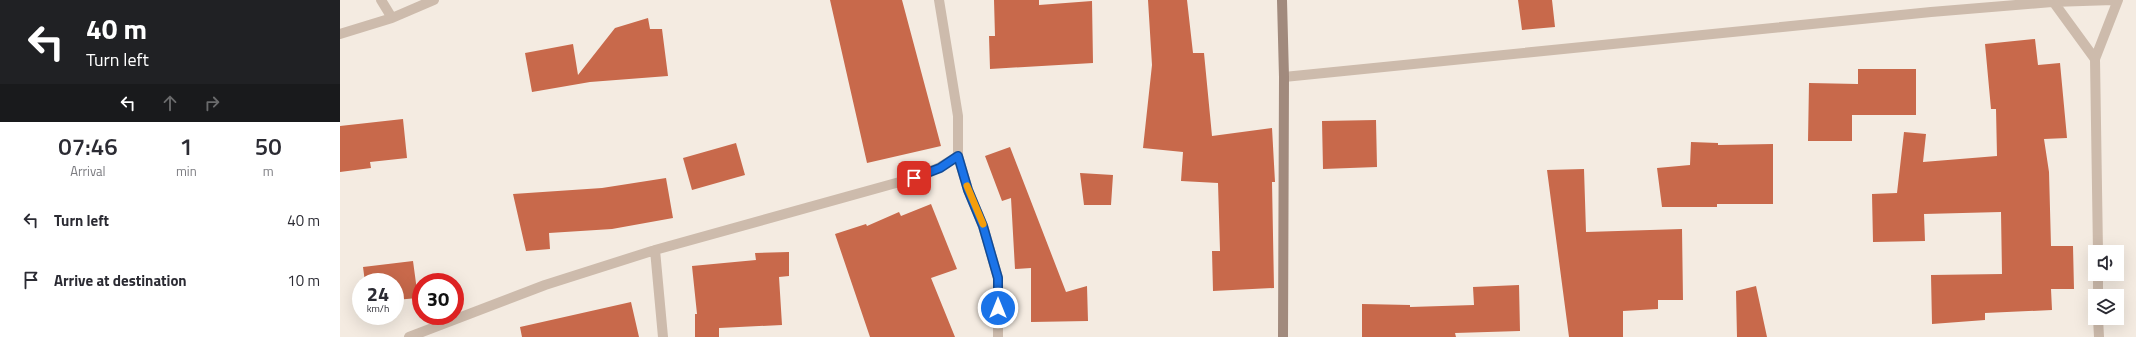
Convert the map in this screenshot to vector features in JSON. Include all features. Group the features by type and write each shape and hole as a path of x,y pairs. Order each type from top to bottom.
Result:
{"street":[{"path":"381,0 392,18"},
{"path":"340,34 392,18 434,0"},
{"path":"939,0 958,116 958,156 968,190 983,226 998,278 998,337"},
{"path":"1282,0 1284,77 1283,337"},
{"path":"1284,77 1931,12 2052,1 2113,0"},
{"path":"2098,245 2095,59 2118,0"},
{"path":"2052,1 2095,59"},
{"path":"409,337 545,285 655,250 914,178 940,168 958,156"},
{"path":"655,250 663,337"},
{"path":"2098,325 2099,337"}],"building":[{"path":"830,0 902,0 941,146 867,163"},
{"path":"994,0 1039,0 1039,5 1092,1 1093,63 990,69 989,36 995,36"},
{"path":"1148,0 1187,0 1193,53 1204,53 1212,136 1272,128 1275,182 1272,182 1274,288 1213,291 1212,251 1220,251 1218,183 1181,181 1183,152 1143,148 1152,65"},
{"path":"1518,0 1552,0 1555,27 1522,30"},
{"path":"648,18 650,29 662,29 668,76 590,82 532,92 525,53 573,44 578,75 615,28"},
{"path":"2035,39 2038,65 2060,63 2067,138 2044,139 2049,172 2051,246 2073,246 2074,289 2051,289 2052,310 1985,313 1985,320 1932,324 1931,275 2002,274 2001,212 1924,214 1925,241 1873,242 1872,194 1897,193 1904,132 1926,134 1923,162 1997,156 1996,109 1991,109 1985,44"},
{"path":"1858,69 1916,69 1916,115 1852,115 1852,141 1808,141 1809,83 1858,84"},
{"path":"403,119 407,158 370,162 371,168 340,172 340,126"},
{"path":"1376,120 1377,167 1323,169 1322,121"},
{"path":"1691,142 1718,143 1718,145 1773,144 1773,204 1717,204 1717,207 1662,207 1657,168 1690,165"},
{"path":"736,143 745,175 692,190 683,158"},
{"path":"1010,147 1066,292 1087,286 1088,321 1031,322 1031,268 1015,269 1011,198 1002,201 985,156"},
{"path":"1584,169 1586,232 1682,229 1683,300 1658,300 1658,309 1623,311 1623,337 1569,337 1547,170"},
{"path":"1080,173 1113,175 1111,205 1084,205"},
{"path":"666,178 673,218 612,229 549,233 550,249 526,251 513,194 602,188"},
{"path":"931,204 957,269 931,278 955,337 870,337 835,234 866,224 867,226 899,212 901,216"},
{"path":"789,252 789,276 779,277 782,325 719,328 719,337 695,337 695,314 697,314 692,266 756,260 755,253"},
{"path":"413,261 415,273 412,273 412,299 404,299 404,273 364,273 363,267"},
{"path":"1519,285 1520,331 1455,333 1456,337 1362,337 1362,304 1410,305 1410,307 1474,305 1473,287"},
{"path":"1756,286 1767,337 1737,337 1736,291"},
{"path":"631,302 639,337 522,337 520,327"}],"slow traffic":[{"path":"967,186 983,224"}],"route":[{"path":"914,178 940,168 958,156 968,190 983,226 998,278 998,308"}]}
